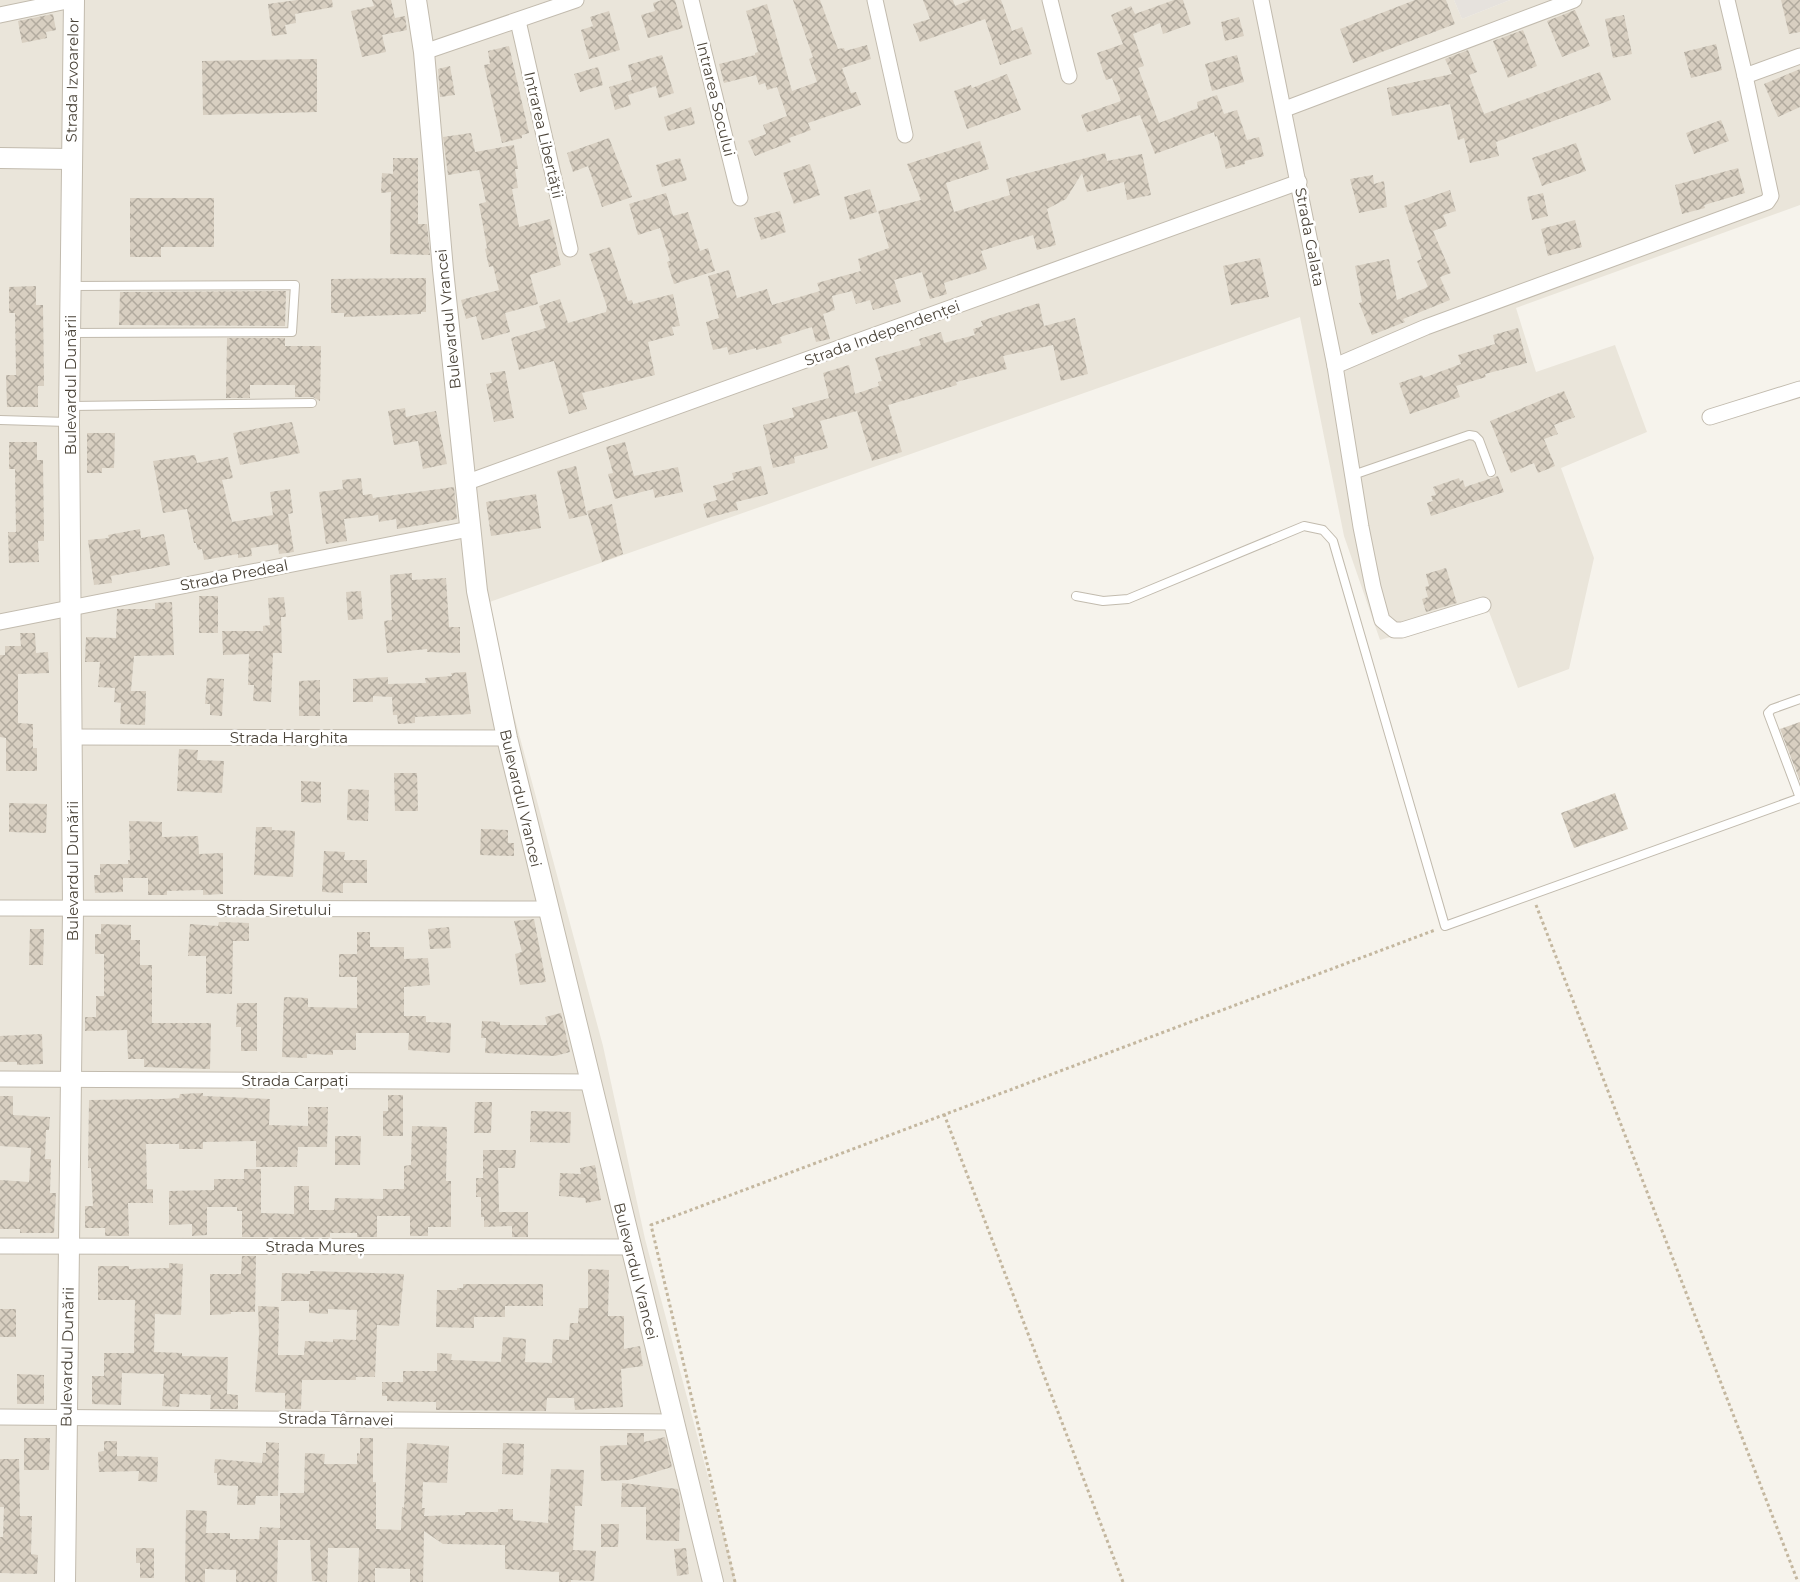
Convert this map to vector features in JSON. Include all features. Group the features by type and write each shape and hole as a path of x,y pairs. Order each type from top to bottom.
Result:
{"street":[{"path":"0,15 73,0"},
{"name":"Strada Izvoarelor","path":"71,159 73,0"},
{"name":"Bulevardul Vrancei","path":"416,0 424,52 443,270 477,591 507,738 713,1582"},
{"path":"424,52 576,0"},
{"name":"Intrarea Socului","path":"692,0 740,198"},
{"path":"875,0 905,135"},
{"path":"1050,0 1069,76"},
{"name":"Strada Galata","path":"1261,0 1335,366 1373,587 1382,620 1395,630 1402,630 1483,604"},
{"path":"1285,110 1574,0"},
{"path":"1335,366 1426,327 1767,202 1771,196 1727,0"},
{"name":"Intrarea Libertății","path":"518,21 570,249"},
{"path":"1745,76 1800,56"},
{"path":"0,158 71,159"},
{"name":"Bulevardul Dunării","path":"65,1582 73,909 69,414 71,159"},
{"name":"Strada Independenței","path":"465,483 1299,182"},
{"path":"1710,417 1800,389"},
{"name":"Strada Predeal","path":"0,622 469,529"},
{"name":"Strada Harghita","path":"72,737 507,738"},
{"name":"Strada Siretului","path":"0,908 548,909"},
{"name":"Strada Carpați","path":"0,1078 590,1082"},
{"name":"Strada Mureș","path":"0,1246 631,1247"},
{"name":"Strada Târnavei","path":"0,1417 673,1422"}],"lane":[{"path":"70,286 294,285 292,332 70,333"},
{"path":"0,420 69,414 312,403"},
{"path":"1353,475 1469,435 1479,440 1491,472"},
{"path":"1076,596 1103,602 1128,599 1304,526 1323,530 1333,541 1445,926 1800,798 1768,713 1772,709 1800,699"}],"path":[{"path":"1532,895 1798,1582"},
{"path":"735,1582 651,1225 1445,926"},
{"path":"944,1114 1123,1582"},
{"path":"1793,1568 1800,1565"}],"shaded area":[{"path":"0,0 1454,0 1462,19 1510,0 1800,0 1800,205 1516,308 1536,372 1615,345 1647,432 1561,468 1594,558 1569,669 1518,688 1488,609 1380,640 1344,536 1300,317 484,604 603,1046 645,1239 736,1582 0,1582"},
{"path":"1454,0 1510,0 1462,19"}],"building":[{"path":"297,0 332,0 333,7 295,14 296,23 285,25 287,34 272,36 268,4"},
{"path":"372,0 391,0 395,18 405,16 407,30 382,35 386,52 362,57 351,11 374,6"},
{"path":"675,0 683,28 648,38 641,15 655,11 653,3"},
{"path":"793,0 820,0 838,49 844,48 845,51 867,45 871,59 842,68 851,93 856,92 861,105 808,123 811,130 789,138 791,142 755,156 748,141 766,134 763,125 787,116 777,87 767,90 765,83 759,85 756,75 724,83 719,64 755,55 758,52 746,11 767,4 792,91 817,82 809,59 813,57"},
{"path":"923,0 953,0 955,6 970,0 1001,0 1012,31 1022,27 1032,54 1000,65 985,19 920,42 913,24 930,19"},
{"path":"1174,0 1183,0 1191,24 1163,34 1160,23 1133,34 1144,66 1138,68 1159,123 1198,108 1197,102 1217,95 1224,114 1237,110 1247,140 1259,137 1264,156 1226,169 1214,132 1155,154 1140,115 1087,132 1081,115 1121,101 1112,78 1106,80 1097,53 1123,44 1111,15 1131,6 1135,14"},
{"path":"1415,0 1446,0 1455,24 1353,63 1340,29"},
{"path":"1781,0 1800,0 1800,32 1789,34"},
{"path":"1575,10 1590,46 1562,57 1547,21"},
{"path":"609,11 620,50 589,59 581,30 593,26 590,17"},
{"path":"53,14 56,30 46,32 47,38 22,43 18,21"},
{"path":"1624,15 1632,54 1613,58 1605,19"},
{"path":"1239,17 1244,36 1225,41 1221,22"},
{"path":"1523,30 1537,66 1508,78 1493,41"},
{"path":"1716,44 1722,70 1691,78 1684,52"},
{"path":"509,46 529,133 522,135 522,138 502,143 484,65 490,64 488,51"},
{"path":"1468,50 1477,72 1469,75 1484,114 1600,72 1611,100 1496,142 1499,156 1470,163 1464,138 1458,140 1450,104 1392,116 1387,88 1452,74 1445,59"},
{"path":"662,55 674,93 659,98 656,86 628,95 631,105 615,110 609,87 632,80 628,65"},
{"path":"1237,55 1244,82 1212,91 1205,64"},
{"path":"317,59 317,112 203,115 202,61"},
{"path":"450,66 455,95 440,97 438,69"},
{"path":"598,67 603,85 580,92 574,74"},
{"path":"1800,69 1800,107 1778,117 1764,84"},
{"path":"1007,74 1021,110 967,129 954,91 971,85 972,88"},
{"path":"691,107 695,124 668,131 664,117"},
{"path":"1721,120 1729,141 1694,154 1686,133"},
{"path":"471,133 475,152 514,145 518,188 512,189 519,227 550,219 561,265 530,275 538,304 505,313 510,332 482,340 476,316 466,319 461,300 499,290 493,266 489,267 485,249 487,248 479,204 486,202 479,170 448,175 443,137"},
{"path":"609,138 632,197 602,207 588,166 573,172 567,153"},
{"path":"980,141 989,169 946,183 954,212 1010,195 1006,179 1105,153 1107,161 1142,154 1151,195 1127,200 1124,182 1087,192 1082,173 1066,199 1047,209 1056,245 1037,250 1033,235 981,251 987,269 944,283 947,294 930,299 922,272 894,280 901,302 873,310 870,300 856,304 852,291 832,296 835,310 823,314 830,339 816,342 812,327 780,337 782,343 756,350 756,348 729,355 727,347 713,350 706,322 719,318 708,276 729,270 737,298 767,289 772,305 820,291 817,283 861,271 858,259 889,248 878,211 921,200 907,164"},
{"path":"1576,143 1586,171 1542,186 1532,158"},
{"path":"393,158 418,158 418,224 427,224 430,255 390,254 391,192 381,193 382,173 393,174"},
{"path":"680,158 687,180 662,187 656,165"},
{"path":"810,164 820,195 794,204 783,173"},
{"path":"1738,168 1745,193 1682,214 1675,185"},
{"path":"1373,175 1374,184 1384,181 1387,207 1359,213 1350,179"},
{"path":"870,189 877,212 850,220 844,197"},
{"path":"1450,190 1456,211 1443,215 1447,226 1433,231 1451,273 1440,277 1450,300 1403,319 1405,322 1372,335 1359,303 1362,302 1355,266 1389,259 1397,300 1428,287 1417,261 1422,259 1404,206"},
{"path":"666,193 673,216 688,212 700,251 708,248 715,271 674,284 660,228 638,235 629,204"},
{"path":"1543,193 1548,216 1532,220 1527,197"},
{"path":"130,198 214,198 214,247 161,247 161,257 130,257"},
{"path":"780,211 786,232 761,240 754,218"},
{"path":"1575,220 1582,247 1548,256 1541,229"},
{"path":"610,247 628,301 632,300 633,304 673,294 680,326 672,327 674,335 648,342 655,375 582,393 587,409 569,414 554,361 519,370 511,338 546,328 539,306 560,299 568,323 606,312 607,307 589,254"},
{"path":"1260,258 1269,297 1231,305 1223,266"},
{"path":"426,278 426,312 421,312 421,314 344,317 344,313 331,313 331,279"},
{"path":"36,286 36,305 43,305 44,386 38,386 38,407 7,407 6,375 16,375 15,313 9,313 9,287"},
{"path":"286,291 285,326 119,325 120,292"},
{"path":"1039,303 1044,326 1075,318 1088,374 1061,381 1053,345 1003,356 1007,369 956,382 957,385 888,405 902,452 872,461 857,411 820,421 828,448 794,457 795,463 773,468 763,425 794,417 792,408 829,398 823,373 849,365 855,394 879,386 878,382 882,381 875,358 921,345 919,339 941,332 944,343 975,335 973,329 983,326 981,321"},
{"path":"1518,328 1527,363 1485,374 1486,377 1456,386 1460,397 1410,414 1399,383 1422,375 1423,378 1461,364 1458,355 1495,344 1493,335"},
{"path":"227,338 285,338 285,346 321,346 320,401 313,397 295,397 295,385 250,385 250,398 226,398"},
{"path":"505,371 514,418 494,422 486,384 492,383 490,373"},
{"path":"1564,391 1575,417 1554,425 1558,434 1544,439 1555,466 1538,473 1534,463 1511,473 1490,421"},
{"path":"405,408 406,417 436,411 447,464 423,469 418,441 394,445 388,411"},
{"path":"292,422 300,453 240,465 233,433"},
{"path":"87,433 115,433 114,468 102,468 102,473 87,473"},
{"path":"9,442 37,442 37,460 43,460 44,541 38,541 39,562 9,563 8,532 16,532 15,469 9,469"},
{"path":"625,442 634,476 678,467 683,492 655,498 653,489 615,499 608,474 613,473 606,447"},
{"path":"195,455 197,463 228,457 233,478 222,480 232,522 273,515 270,492 290,489 293,513 288,514 294,552 279,554 278,544 251,548 252,556 238,558 238,554 204,560 202,549 198,550 194,543 187,509 163,513 153,461"},
{"path":"576,466 587,515 569,519 557,471"},
{"path":"761,466 768,494 736,502 738,510 707,518 703,504 717,500 713,486 734,480 732,473"},
{"path":"1498,476 1504,492 1431,516 1427,503 1433,501 1431,496 1436,495 1433,487 1459,478 1460,481 1463,480 1465,487"},
{"path":"361,478 363,495 372,494 373,498 454,487 457,519 397,529 396,519 379,522 378,515 344,519 347,541 326,544 319,492 343,489 342,480"},
{"path":"536,494 541,528 491,536 486,502"},
{"path":"612,504 623,554 602,562 587,511"},
{"path":"140,529 141,538 164,534 170,565 111,576 112,583 94,585 88,540 109,538 108,535"},
{"path":"1446,568 1457,603 1426,612 1422,599 1428,597 1425,587 1429,586 1426,574"},
{"path":"412,573 412,580 446,578 449,627 460,627 460,653 427,652 427,649 387,653 384,621 392,620 390,575"},
{"path":"361,591 363,619 348,620 346,592"},
{"path":"199,596 218,596 218,633 199,633"},
{"path":"284,597 286,617 281,617 282,653 273,653 271,702 253,701 254,685 248,685 249,654 223,655 222,631 263,631 263,626 270,625 268,598"},
{"path":"172,602 174,655 134,656 131,691 146,691 145,725 120,724 121,703 114,702 115,688 98,687 100,662 85,662 86,637 116,638 117,609 155,609 155,603"},
{"path":"20,633 35,633 36,653 48,652 49,673 18,674 18,723 33,724 33,748 37,748 37,771 6,771 6,738 0,737 0,655 5,655 5,646 21,646"},
{"path":"466,672 471,714 415,717 415,723 398,724 397,715 393,715 392,697 373,696 373,702 353,702 353,679 388,677 388,684 426,683 425,678 452,676 451,673"},
{"path":"207,678 224,679 222,716 210,715 210,704 205,704"},
{"path":"320,680 320,716 299,716 299,681"},
{"path":"1800,722 1800,781 1780,729"},
{"path":"179,749 198,750 197,760 224,761 222,793 177,791"},
{"path":"394,773 417,773 418,811 395,811"},
{"path":"301,781 321,782 321,803 301,802"},
{"path":"348,789 369,790 368,821 347,820"},
{"path":"1615,793 1628,829 1574,848 1561,813"},
{"path":"9,803 47,804 46,833 9,832"},
{"path":"129,821 162,822 162,837 198,836 199,854 223,853 223,894 203,895 203,890 167,891 167,895 148,895 148,878 123,878 123,892 95,893 94,875 100,875 100,864 128,864 130,860"},
{"path":"256,827 295,831 293,877 254,875"},
{"path":"481,829 508,830 508,843 514,843 514,856 480,855"},
{"path":"324,851 345,852 344,860 367,860 367,883 343,883 343,893 322,892"},
{"path":"534,919 546,982 520,985 515,954 522,952 514,921"},
{"path":"219,922 249,923 249,941 233,941 232,994 206,993 206,956 188,956 190,924 218,926"},
{"path":"101,924 131,925 131,940 140,940 140,965 152,965 152,1023 211,1023 210,1069 144,1067 144,1059 128,1059 127,1030 85,1031 85,1017 96,1017 96,996 104,996 104,954 95,954 95,934 101,934"},
{"path":"449,927 451,948 430,949 428,929"},
{"path":"30,929 44,929 43,965 29,965"},
{"path":"357,932 370,932 370,947 404,947 404,959 428,958 430,985 404,987 404,1016 426,1016 426,1022 451,1023 450,1053 408,1050 409,1033 356,1033 356,1050 333,1050 333,1055 307,1054 307,1058 282,1057 284,997 308,998 308,1007 357,1008 357,977 339,977 339,954 357,954"},
{"path":"237,1003 257,1003 257,1051 241,1051 241,1027 236,1027"},
{"path":"561,1013 570,1052 555,1056 485,1053 486,1038 481,1038 482,1021 500,1022 500,1025 547,1025 545,1017"},
{"path":"42,1034 43,1064 17,1065 17,1062 0,1062 0,1036"},
{"path":"203,1093 203,1096 270,1099 269,1125 308,1126 308,1107 328,1107 327,1147 298,1147 297,1167 256,1167 256,1141 203,1142 203,1149 179,1149 179,1144 146,1144 147,1189 153,1189 153,1203 128,1203 129,1236 105,1236 105,1228 85,1228 85,1206 93,1206 91,1168 88,1168 89,1100 163,1099 179,1098 180,1094"},
{"path":"388,1095 403,1095 403,1136 383,1136 383,1111 388,1111"},
{"path":"0,1096 13,1096 13,1115 50,1117 49,1130 46,1130 45,1159 51,1159 50,1193 56,1193 54,1233 20,1233 20,1229 0,1229 0,1180 29,1182 31,1148 0,1146"},
{"path":"475,1102 492,1102 491,1133 474,1133"},
{"path":"531,1111 571,1112 570,1143 530,1142"},
{"path":"412,1126 447,1127 446,1181 451,1181 451,1227 428,1227 428,1236 410,1236 410,1216 377,1216 377,1237 357,1237 357,1233 330,1233 330,1237 242,1237 242,1211 237,1211 237,1207 207,1207 207,1235 192,1236 192,1224 169,1225 169,1191 214,1190 214,1179 244,1179 244,1169 261,1169 261,1213 294,1214 294,1186 309,1186 309,1210 334,1210 335,1198 383,1199 383,1189 404,1189 404,1166 411,1165"},
{"path":"335,1136 361,1136 360,1165 335,1165"},
{"path":"483,1150 516,1150 515,1168 498,1168 499,1212 528,1212 528,1237 512,1237 512,1226 484,1227 484,1217 481,1217 481,1197 476,1197 476,1178 483,1178"},
{"path":"595,1165 601,1200 586,1203 585,1198 559,1196 560,1173 581,1174 580,1168"},
{"path":"242,1256 256,1256 255,1312 210,1315 210,1274 241,1274"},
{"path":"169,1263 183,1264 181,1315 155,1314 154,1352 182,1353 182,1356 228,1357 227,1394 238,1395 238,1409 210,1409 211,1395 180,1394 179,1407 162,1406 164,1374 122,1373 121,1405 92,1404 92,1376 104,1376 104,1353 134,1353 135,1300 98,1300 98,1266 129,1266 129,1269 169,1268"},
{"path":"588,1269 609,1270 608,1316 624,1316 624,1349 640,1346 643,1366 621,1369 623,1407 575,1410 574,1398 547,1398 546,1411 436,1410 436,1402 387,1401 387,1396 382,1396 382,1382 403,1382 403,1371 437,1371 437,1353 452,1354 451,1360 501,1362 503,1337 526,1339 525,1362 552,1363 553,1339 569,1340 570,1323 578,1323 579,1308 588,1308"},
{"path":"310,1271 404,1274 399,1326 377,1325 375,1377 356,1377 356,1380 302,1380 301,1409 285,1409 285,1393 255,1392 259,1334 258,1306 279,1307 278,1355 304,1355 305,1341 356,1340 357,1310 328,1309 328,1314 309,1313 309,1301 281,1301 282,1273 310,1274"},
{"path":"463,1284 543,1284 543,1306 505,1306 505,1317 474,1317 474,1328 436,1327 437,1290 457,1290 457,1288 463,1288"},
{"path":"0,1309 16,1309 16,1337 0,1337"},
{"path":"17,1374 44,1375 44,1404 17,1404"},
{"path":"627,1433 644,1433 644,1442 665,1437 672,1467 628,1480 601,1481 600,1446 627,1445"},
{"path":"24,1438 50,1438 49,1470 24,1470"},
{"path":"360,1438 373,1438 376,1529 401,1530 407,1443 449,1446 447,1483 423,1482 424,1516 465,1515 465,1512 498,1512 498,1509 513,1509 513,1520 548,1523 551,1469 584,1470 582,1506 575,1506 573,1550 596,1551 594,1581 559,1582 559,1572 505,1569 505,1545 443,1544 424,1531 423,1582 410,1582 410,1569 375,1568 375,1582 358,1582 359,1548 328,1548 327,1582 312,1581 310,1540 278,1540 277,1582 236,1582 236,1570 205,1569 205,1582 185,1582 186,1510 207,1511 206,1533 230,1533 230,1539 259,1539 260,1527 280,1528 280,1493 304,1493 305,1453 325,1454 324,1464 357,1464 357,1453 360,1454"},
{"path":"104,1441 117,1441 117,1456 158,1457 157,1482 138,1481 139,1471 99,1472 98,1452 104,1451"},
{"path":"266,1442 279,1443 278,1496 256,1496 255,1505 237,1505 238,1486 217,1485 217,1473 214,1473 215,1459 262,1463 263,1453 266,1453"},
{"path":"503,1443 524,1444 523,1475 502,1474"},
{"path":"0,1459 19,1459 20,1516 32,1516 31,1554 38,1555 37,1574 0,1573 0,1537 3,1537 4,1507 0,1507"},
{"path":"622,1483 678,1489 679,1541 646,1540 646,1507 621,1507"},
{"path":"601,1524 619,1524 618,1547 601,1547"},
{"path":"136,1548 154,1548 154,1578 140,1578 140,1563 136,1563"},
{"path":"686,1548 689,1574 677,1576 674,1549"}]}
